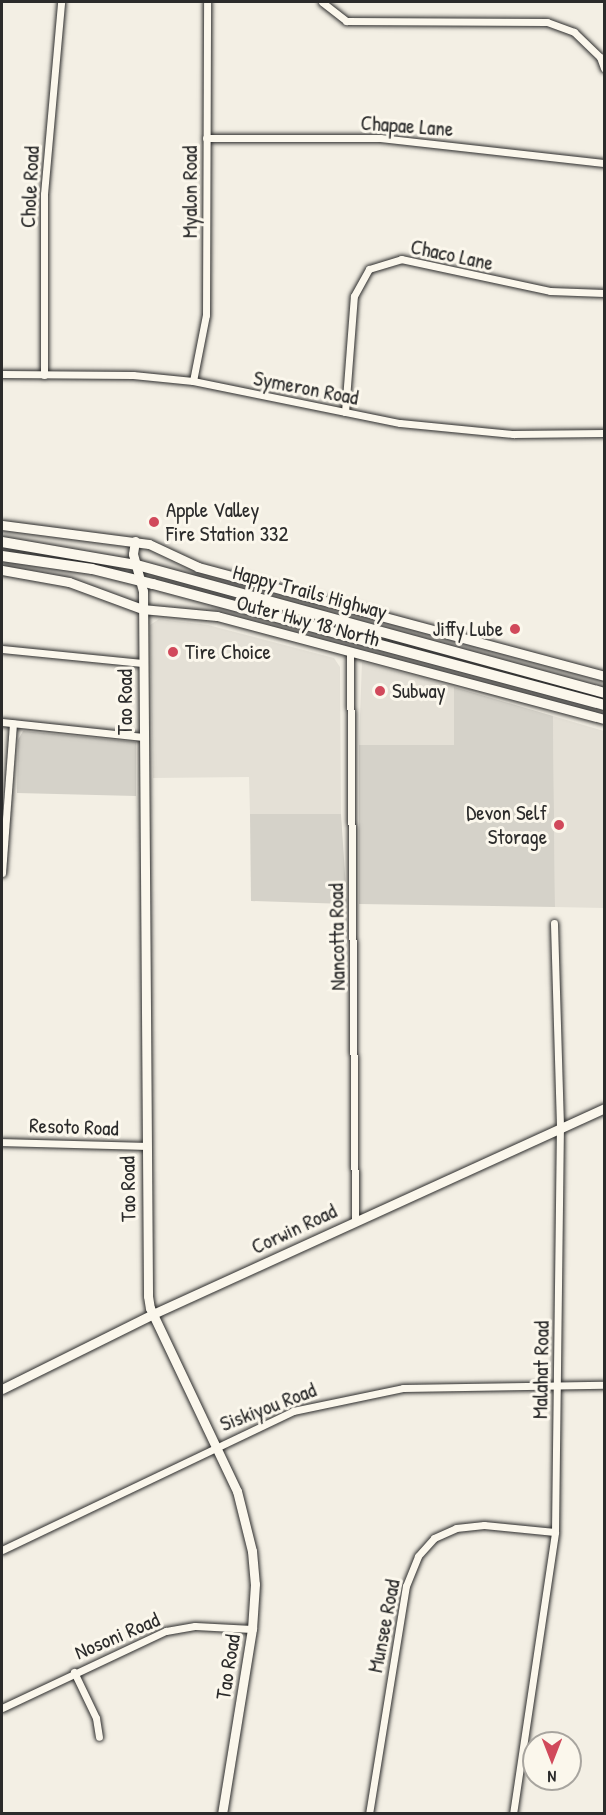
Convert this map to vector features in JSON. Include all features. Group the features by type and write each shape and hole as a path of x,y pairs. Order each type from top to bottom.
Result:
{"main road":[{"name":"Happy Trails Highway","path":"2,542 137,565 604,693"},
{"name":"Happy Trails Highway","path":"2,556 92,569 604,705"}],"street":[{"name":"Chole Road","path":"44,375 44,194 61,2"},
{"name":"Myalon Road","path":"193,381 206,315 207,2"},
{"path":"321,2 346,21 547,22 574,32 600,57 604,68"},
{"name":"Chapae Lane","path":"206,138 380,138 604,163"},
{"name":"Chaco Lane","path":"345,412 354,296 369,269 401,259 550,291 604,293"},
{"name":"Symeron Road","path":"2,374 133,375 193,381 400,423 513,434 604,433"},
{"path":"2,525 135,540 207,570 604,676"},
{"name":"Tao Road","path":"135,540 133,554 142,582 148,1296 153,1314 237,1491 252,1551 252,1629 222,1814"},
{"name":"Outer Hwy 18 North","path":"2,570 69,582 142,609 217,616 604,719"},
{"path":"2,649 76,660 142,663"},
{"name":"Nancotta Road","path":"350,652 355,1221"},
{"path":"2,722 143,737"},
{"path":"2,873 13,723"},
{"name":"Malahat Road","path":"513,1814 555,1532 560,1126 554,923"},
{"name":"Corwin Road","path":"2,1389 153,1314 560,1126 604,1108"},
{"name":"Resoto Road","path":"2,1142 145,1146"},
{"name":"Siskiyou Road","path":"2,1550 217,1445 293,1411 365,1393 443,1384 604,1385"},
{"name":"Munsee Road","path":"369,1814 406,1586 418,1556 434,1538 456,1528 484,1525 555,1532"},
{"name":"Nosoni Road","path":"2,1708 74,1672 166,1631 195,1626 252,1629"},
{"path":"74,1672 96,1718 99,1737"}],"shaded area":[{"path":"159,619 208,625 334,658 340,667 341,814 250,814 249,777 153,778 150,625"},
{"path":"362,662 454,687 454,745 359,745"},
{"path":"454,687 553,716 555,907 359,904 359,745 454,745"},
{"path":"553,716 604,731 604,908 555,907"},
{"path":"23,731 136,742 136,796 17,793 18,740"},
{"path":"250,814 341,814 347,904 251,901"}],"place":[{"name":"Apple Valley Fire Station 332","path":"154,522"},
{"name":"Jiffy Lube","path":"515,629"},
{"name":"Tire Choice","path":"173,652"},
{"name":"Subway","path":"380,691"},
{"name":"Devon Self Storage","path":"559,825"}]}
